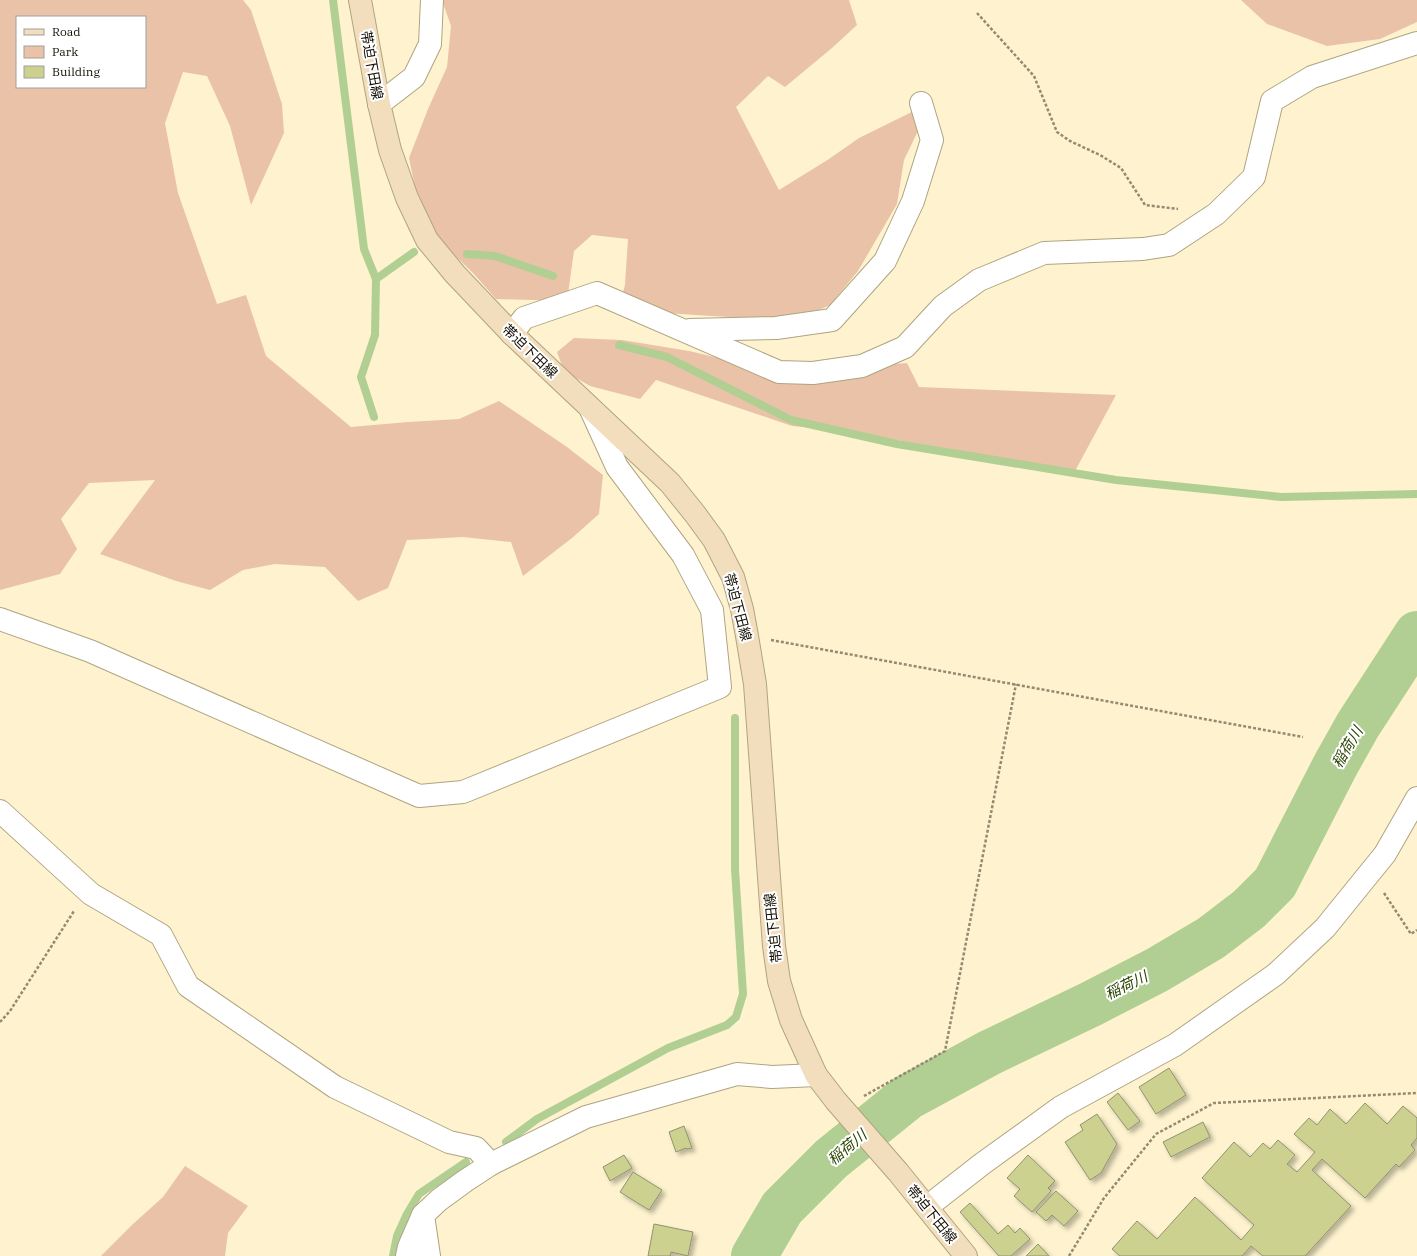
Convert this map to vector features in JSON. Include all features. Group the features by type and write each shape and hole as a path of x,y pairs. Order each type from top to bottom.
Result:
{"main road":[{"name":"帯迫下田線","path":"360,0 379,104 390,150 407,198 427,240 455,274 512,334 670,483 714,540 733,577 742,609 755,684 774,946 780,981 791,1020 816,1075 847,1114 898,1172 966,1256"}],"street":[{"path":"379,104 414,77 430,44 432,0"},
{"path":"512,334 524,318 597,292 779,372 813,373 862,366 905,347 943,306 979,280 1044,253 1144,249 1169,245 1216,214 1254,177 1272,102 1312,77 1417,43"},
{"path":"683,330 776,328 832,320 885,261 914,201 932,140 921,103"},
{"path":"0,620 90,651 418,796 463,792 720,687 712,610 683,555 617,467 591,410"},
{"path":"927,1207 982,1164 1061,1107 1175,1045 1276,974 1325,928 1385,854 1417,798"},
{"path":"0,811 87,890 161,935 188,986 270,1044 335,1087 449,1142 476,1148 491,1164"},
{"path":"407,1256 409,1247 423,1215 439,1200 491,1164 586,1117 737,1074 772,1077 816,1075"},
{"path":"423,1215 429,1256"}],"path":[{"path":"977,13 1034,76 1057,132 1070,141 1100,155 1121,168 1145,205 1180,209"},
{"path":"747,636 1303,737"},
{"path":"847,1114 945,1051 1016,684"},
{"path":"1370,872 1412,934 1417,930"},
{"path":"0,1022 10,1011 87,890"},
{"path":"1069,1256 1104,1198 1156,1134 1214,1103 1417,1093"}],"green space":[{"path":"0,0 243,0 251,10 282,104 284,133 251,205 230,126 207,76 183,72 165,123 178,193 217,304 246,295 266,356 351,427 459,419 499,401 567,447 603,475 599,514 572,538 523,576 511,542 463,537 407,540 388,588 358,601 325,567 275,564 243,570 210,590 176,581 100,554 155,480 89,483 61,519 77,549 60,574 0,590"},
{"path":"442,0 849,0 857,25 785,87 768,76 736,107 779,190 829,159 859,138 924,106 917,133 904,160 897,204 858,271 830,305 799,319 744,318 618,310 625,285 628,239 592,235 574,251 567,301 496,299 473,273 440,241 415,187 409,158 428,109 447,67 451,26"},
{"path":"1241,0 1417,0 1417,22 1380,39 1327,46 1267,24"},
{"path":"574,338 622,340 689,351 732,361 871,366 907,363 919,387 1116,395 1075,471 845,431 792,426 656,380 640,399 590,386 564,371 557,352"},
{"path":"185,1166 248,1206 228,1233 225,1256 101,1256 163,1197"}],"building":[{"path":"1169,1068 1186,1095 1156,1114 1139,1087"},
{"path":"1118,1093 1140,1121 1128,1130 1107,1102"},
{"path":"1365,1103 1387,1124 1403,1106 1417,1118 1417,1138 1411,1145 1415,1150 1399,1167 1396,1164 1365,1198 1322,1159 1312,1170 1351,1206 1305,1256 1263,1256 1251,1246 1242,1256 1120,1256 1112,1249 1137,1221 1157,1239 1195,1197 1241,1240 1254,1225 1202,1178 1234,1142 1250,1157 1263,1143 1270,1149 1278,1140 1295,1155 1287,1164 1297,1172 1315,1152 1294,1134 1309,1118 1317,1125 1330,1109 1346,1124"},
{"path":"1097,1114 1117,1144 1101,1173 1090,1180 1065,1142 1083,1130 1080,1125"},
{"path":"1203,1122 1210,1137 1171,1157 1163,1142"},
{"path":"684,1126 692,1148 686,1148 676,1152 669,1132"},
{"path":"624,1155 632,1168 610,1181 603,1167"},
{"path":"1028,1155 1055,1181 1048,1188 1051,1191 1032,1212 1014,1196 1020,1189 1007,1178"},
{"path":"633,1172 662,1190 649,1210 620,1192"},
{"path":"1056,1191 1078,1211 1064,1226 1052,1215 1046,1221 1036,1212"},
{"path":"970,1203 998,1234 1008,1225 1015,1233 1020,1228 1030,1239 1011,1256 999,1256 960,1212"},
{"path":"654,1224 693,1232 688,1256 671,1252 670,1256 648,1256"},
{"path":"1038,1244 1049,1256 1026,1256"}],"waterway":[{"path":"333,0 364,249 376,279"},
{"path":"374,417 361,377 375,335 376,279 414,252"},
{"path":"467,254 495,256 553,276"},
{"path":"619,345 667,357 791,420 897,444 1116,480 1281,497 1417,494"},
{"name":"稲荷川","path":"754,1256 782,1208 831,1159 908,1097 989,1053 1091,1004 1157,970 1211,938 1249,909 1275,883 1335,766 1358,725 1417,634"},
{"path":"506,1142 537,1119 668,1048 727,1025 736,1017 743,994 735,869 735,718"},
{"path":"393,1256 397,1236 407,1214 419,1194 466,1162"}]}
